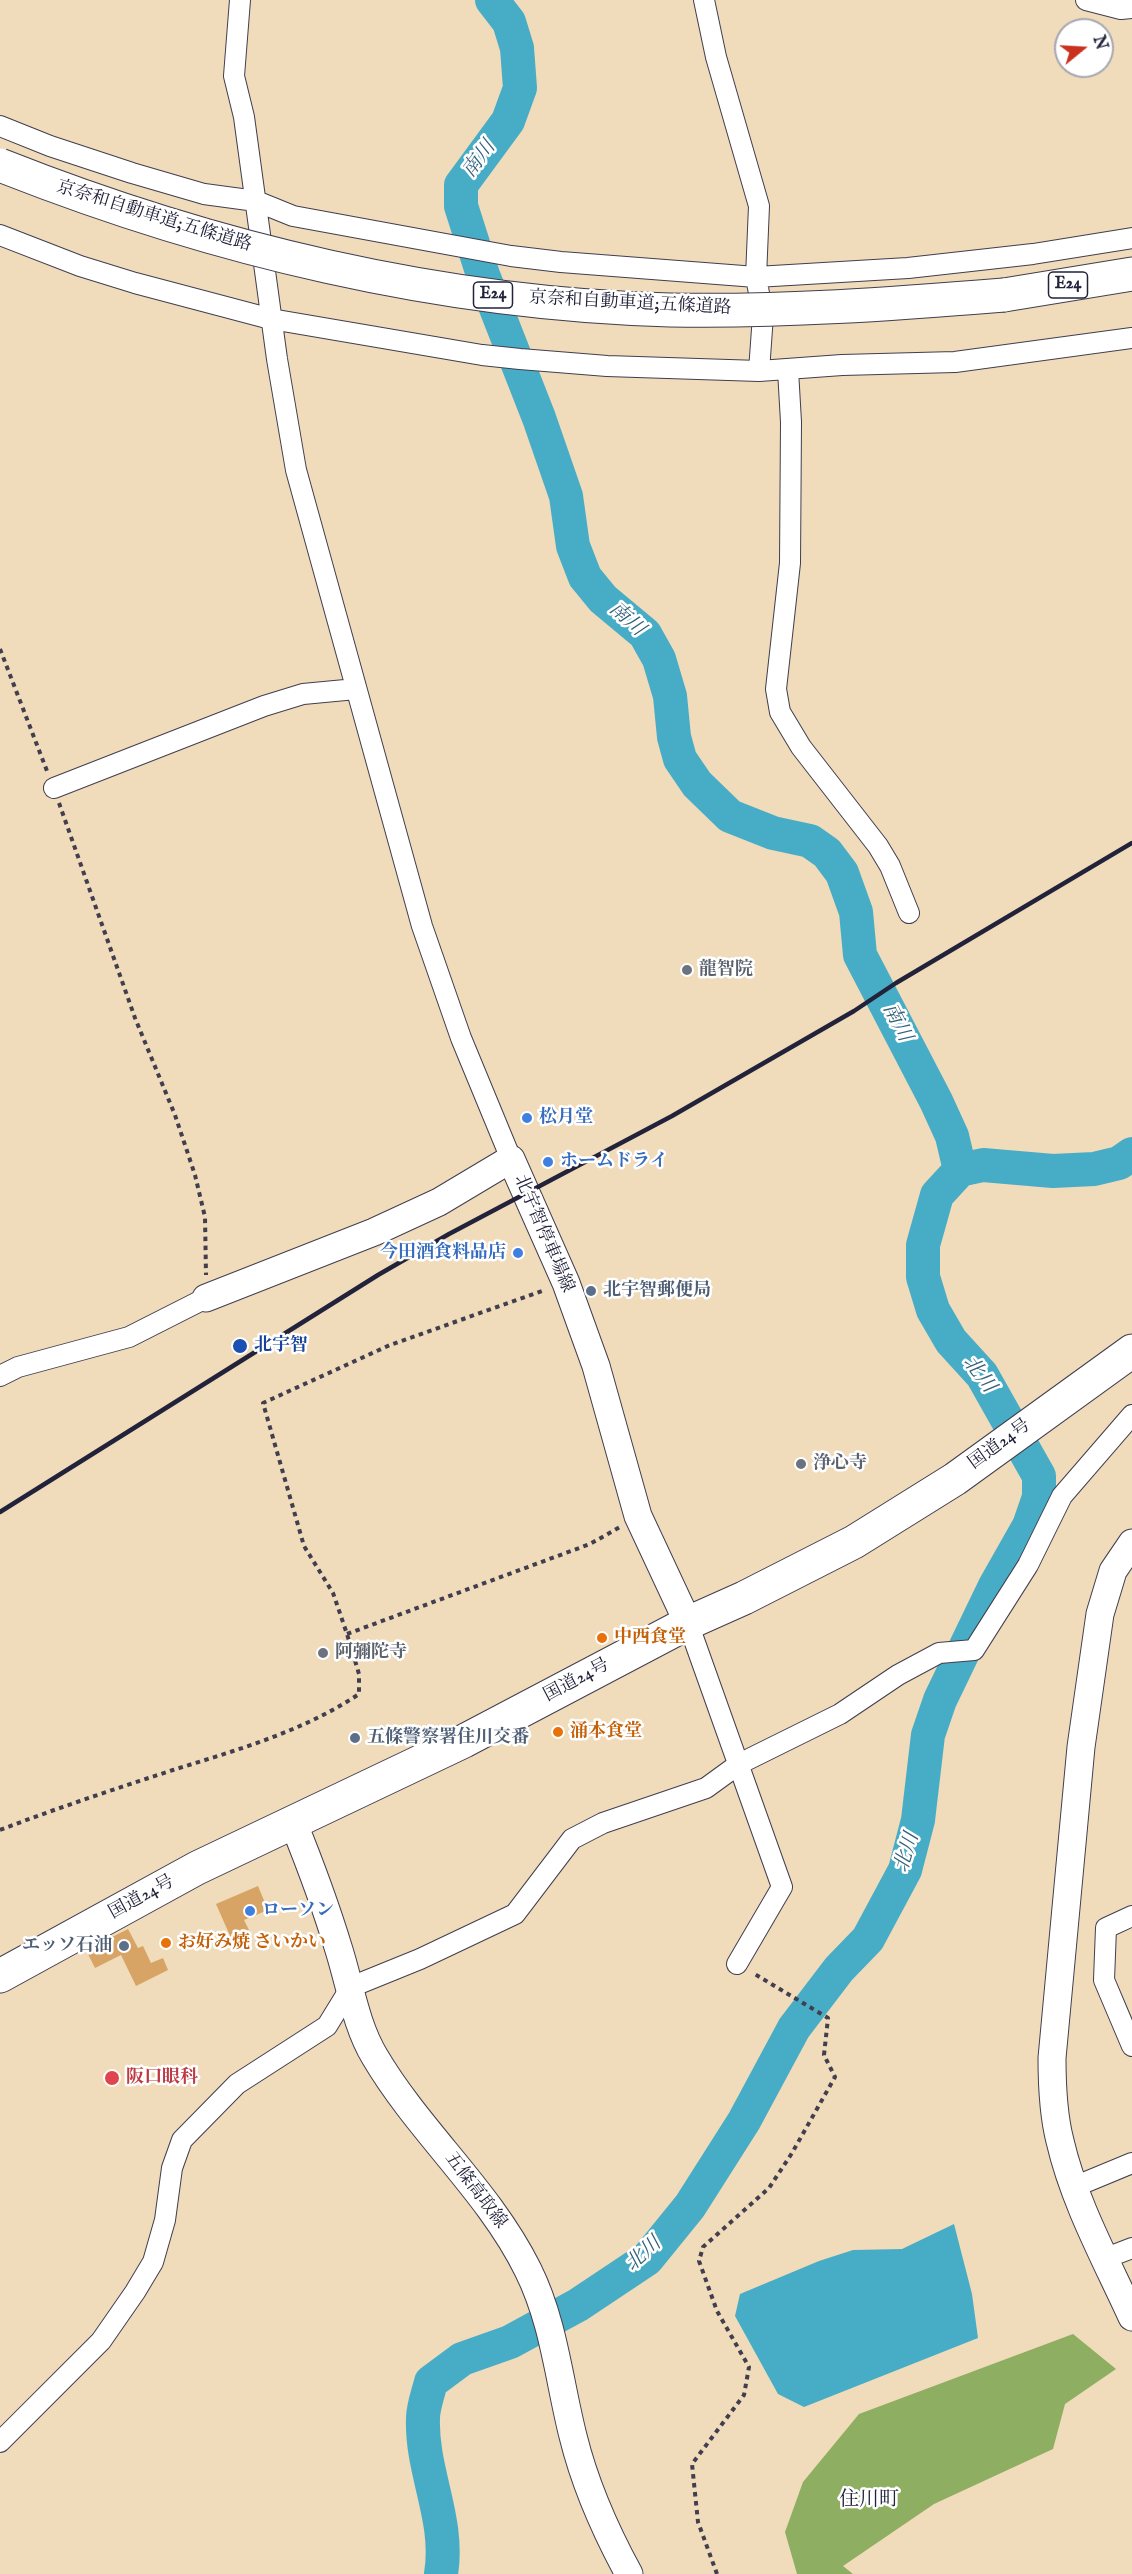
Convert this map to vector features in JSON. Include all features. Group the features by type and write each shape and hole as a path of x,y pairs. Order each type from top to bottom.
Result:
{"highway":[{"name":"京奈和自動車道;五條道路","path":"0,165 82,197 202,234 317,264 436,287 545,302 669,310 781,310 885,305 1004,295 1132,274"},
{"path":"1004,295 1132,284"},
{"name":"国道24号","path":"0,1976 197,1868 464,1742 688,1623 813,1563 885,1525 955,1479 1132,1351"}],"main road":[{"name":"北宇智停車場線","path":"206,1298 374,1232 439,1202 511,1160 566,1283 596,1366 638,1516 688,1623"},
{"path":"1132,1543 1113,1571 1100,1614 1081,1747 1052,2058 1052,2089 1059,2141 1074,2187 1132,2317"},
{"name":"五條高取線","path":"293,1822 318,1886 373,2055 419,2122 488,2204 529,2271 550,2332 573,2436 585,2478 608,2536 629,2574"}],"street":[{"path":"240,0 234,76 244,117 284,410 296,470 422,926 461,1038 511,1160"},
{"path":"704,0 716,57 759,206 756,277 763,315 759,371"},
{"path":"1086,0 1120,9 1132,8"},
{"path":"0,126 50,146 132,173 204,194 256,201 293,216 561,262 756,277 908,268 1033,254 1132,238"},
{"path":"0,235 80,266 271,319 482,355 566,362 759,371 842,365 955,362 1132,338"},
{"path":"788,370 791,422 790,563 776,689 780,712 801,747 878,846 890,866 909,913"},
{"path":"54,788 264,706 303,694 356,689"},
{"path":"0,1376 18,1367 129,1337 206,1298"},
{"path":"0,2442 101,2341 135,2292 153,2262 165,2220 172,2168 182,2140 237,2084 327,2026 351,1987 420,1959 515,1914 572,1839 603,1823 706,1788 739,1764 840,1714 898,1675 939,1653 974,1650 1028,1565 1062,1496 1132,1415"},
{"path":"688,1623 782,1887 737,1964"},
{"path":"1132,1916 1106,1928 1104,1980 1132,2046"},
{"path":"1074,2187 1132,2163"},
{"path":"1106,2258 1132,2247"}],"path":[{"path":"0,649 54,788 135,1018 174,1115 195,1176 205,1217 206,1298"},
{"path":"0,1830 100,1794 238,1750 331,1713 359,1694 359,1674 348,1634 333,1593 304,1546 263,1402 390,1345 566,1283"},
{"path":"348,1634 590,1544 638,1516"},
{"path":"717,2574 698,2522 692,2464 744,2395 749,2367 717,2311 699,2261 703,2247 769,2188 792,2153 835,2077 824,2055 828,2018 737,1964"}],"green space":[{"path":"1073,2334 1116,2369 1065,2404 1053,2449 934,2504 843,2566 853,2574 797,2574 785,2532 803,2482 859,2414"}],"water":[{"path":"954,2224 972,2294 978,2338 804,2407 778,2394 735,2316 740,2294 819,2261 853,2250 902,2249"}],"building":[{"path":"258,1886 268,1910 244,1920 249,1930 231,1938 216,1904"},
{"path":"128,1929 138,1948 143,1946 151,1963 163,1958 168,1970 136,1986 121,1955 95,1968 86,1950"}],"waterway":[{"name":"南川","path":"492,0 509,22 517,48 520,88 508,121 461,185 461,206 483,275 539,418 566,496 573,546 585,577 603,599 645,634 659,659 670,696 674,737 680,759 697,784 730,816 773,833 810,841 827,853 842,873 856,912 860,955 936,1101 952,1136 960,1170"},
{"name":"北川","path":"441,2574 442,2534 424,2438 423,2414 431,2382 462,2359 510,2342 578,2305 647,2259 690,2206 744,2121 794,2028 839,1969 868,1939 905,1870 918,1820 928,1735 940,1700 995,1586 1029,1526 1039,1497 1039,1476 982,1375 951,1341 933,1310 923,1277 923,1245 937,1195 960,1170 983,1165 1053,1171 1094,1169 1119,1163 1132,1154"}],"railway":[{"path":"0,1512 378,1275 449,1234 672,1116 854,1011 896,983 1132,843"}],"place":[{"name":"龍智院","path":"687,970"},
{"name":"松月堂","path":"527,1118"},
{"name":"ホームドライ","path":"548,1162"},
{"name":"今田酒食料品店","path":"518,1253"},
{"name":"北宇智郵便局","path":"591,1291"},
{"name":"北宇智","path":"240,1346"},
{"name":"浄心寺","path":"801,1464"},
{"name":"中西食堂","path":"602,1638"},
{"name":"阿彌陀寺","path":"323,1653"},
{"name":"涌本食堂","path":"558,1732"},
{"name":"五條警察署住川交番","path":"355,1738"},
{"name":"ローソン","path":"250,1911"},
{"name":"お好み焼 さいかい","path":"166,1943"},
{"name":"エッソ石油","path":"124,1946"},
{"name":"阪口眼科","path":"112,2078"}],"district":[{"name":"住川町","path":"869,2501"}]}
